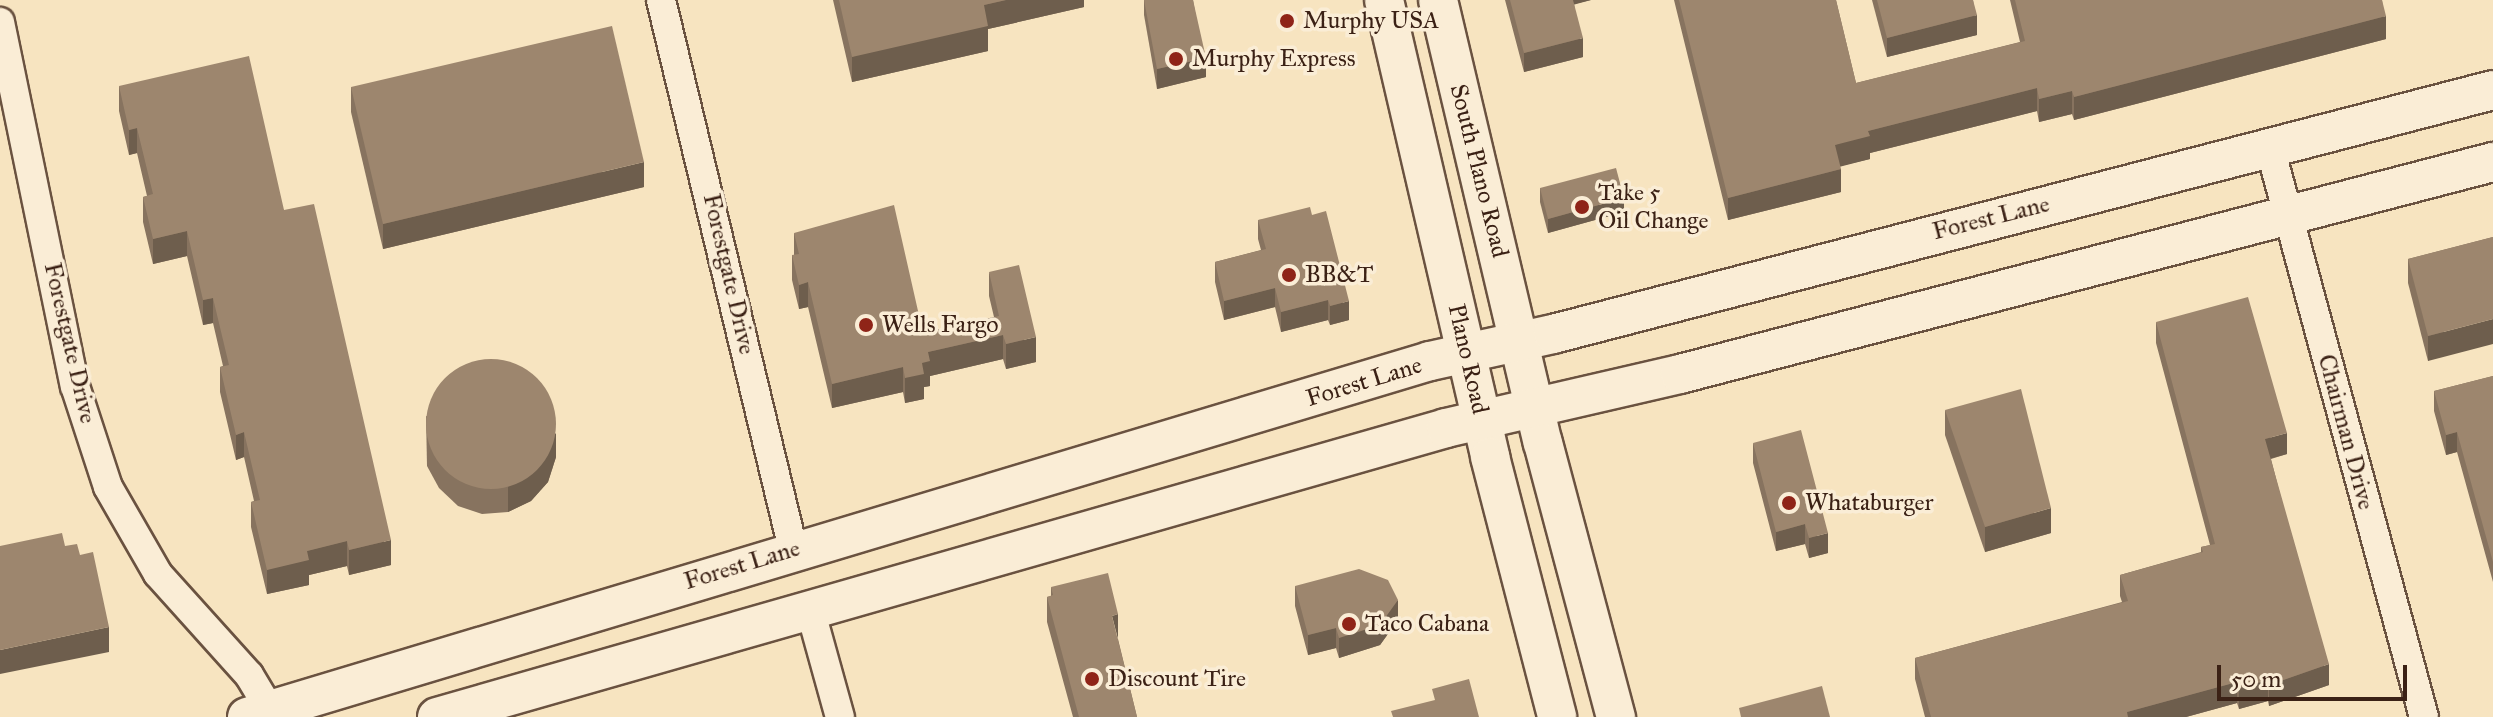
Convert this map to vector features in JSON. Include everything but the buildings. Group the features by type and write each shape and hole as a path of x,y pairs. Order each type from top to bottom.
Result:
{"main road":[{"name":"Plano Road","path":"1384,0 1482,421 1557,717"},
{"name":"South Plano Road","path":"1438,0 1521,342"},
{"name":"Forest Lane","path":"263,714 793,549 1467,353 1521,342 2493,90"},
{"path":"437,717 1482,421 2493,162"},
{"path":"1521,342 1535,409 1616,717"},
{"path":"793,549 810,609"}],"street":[{"name":"Forestgate Drive","path":"661,0 793,549"},
{"name":"Forestgate Drive","path":"0,22 75,386 108,487 158,574 249,675 263,714"},
{"name":"Chairman Drive","path":"2270,148 2424,717"},
{"path":"810,609 840,717"}],"place":[{"name":"Murphy USA","path":"1287,21"},
{"name":"Murphy Express","path":"1176,59"},
{"name":"Take 5 Oil Change","path":"1582,207"},
{"name":"BB&T","path":"1289,275"},
{"name":"Wells Fargo","path":"866,325"},
{"name":"Whataburger","path":"1789,503"},
{"name":"Taco Cabana","path":"1349,624"},
{"name":"Discount Tire","path":"1092,679"}]}
